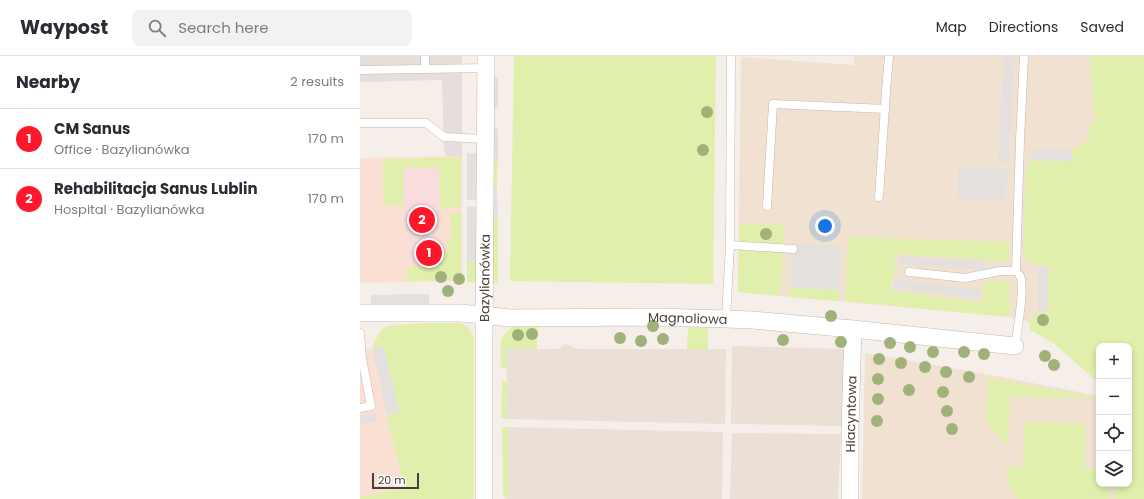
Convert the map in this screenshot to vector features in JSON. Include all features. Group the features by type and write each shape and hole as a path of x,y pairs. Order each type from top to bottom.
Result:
{"street":[{"name":"Bazylianówka","path":"484,499 486,62"},
{"name":"Magnoliowa","path":"360,313 459,313 509,318 656,317 752,320 1015,346"},
{"name":"Hiacyntowa","path":"850,499 850,430 853,329"}],"lane":[{"path":"425,56 425,69"},
{"path":"726,319 730,245 731,56"},
{"path":"879,197 889,56"},
{"path":"1016,271 1024,56"},
{"path":"360,70 425,69 486,62"},
{"path":"767,206 773,104 885,108"},
{"path":"360,123 426,124 444,137 485,139"},
{"path":"730,245 793,249"},
{"path":"909,272 965,278 1000,271 1016,271 1021,276 1022,284 1015,346"},
{"path":"360,334 361,358 371,406 360,408"}],"shaded area":[{"path":"360,56 462,56 462,156 446,156 444,149 442,80 360,82"},
{"path":"854,56 1090,56 1106,323 1034,313 1029,322 1010,317 738,292 741,57 854,65"},
{"path":"1004,56 1015,56 1009,162 998,162"},
{"path":"492,72 498,79 498,107 492,112"},
{"path":"492,124 498,129 498,160 491,164"},
{"path":"1033,149 1072,150 1072,161 1032,160"},
{"path":"467,153 478,153 478,200 467,200"},
{"path":"462,156 462,281 360,283 360,158"},
{"path":"958,167 1007,168 1006,199 958,199"},
{"path":"438,168 439,227 436,227 436,239 438,239 438,265 405,265 404,169"},
{"path":"491,183 497,189 498,218 491,224"},
{"path":"467,206 478,207 477,262 467,262"},
{"path":"793,243 841,246 839,290 791,287"},
{"path":"900,256 986,262 985,270 899,264"},
{"path":"1038,267 1047,267 1047,312 1038,312"},
{"path":"895,279 981,290 980,299 894,288"},
{"path":"429,294 429,304 371,305 371,295"},
{"path":"565,344 578,349 726,349 725,424 506,419 507,381 505,349 558,349"},
{"path":"384,346 399,412 387,415 372,349"},
{"path":"732,346 844,349 842,426 731,424"},
{"path":"360,349 372,349 404,488 360,497"},
{"path":"865,353 981,373 1096,395 1096,487 1113,487 1114,499 862,499"},
{"path":"376,413 377,421 360,424 360,416"},
{"path":"508,427 723,432 722,499 508,499"},
{"path":"732,433 841,434 838,499 730,499"}],"green space":[{"path":"514,56 716,56 713,284 510,281"},
{"path":"1090,56 1144,56 1144,499 1114,499 1113,487 1132,487 1132,343 1096,343 1095,380 1055,344 1030,330 1029,322 1034,313 1048,313 1049,266 1031,263 1025,260 1023,253 1026,170 1032,160 1072,161 1072,150 1089,139 1089,124 1095,122"},
{"path":"461,157 461,207 440,208 439,167 403,168 404,205 383,205 383,159"},
{"path":"498,160 497,189 491,183 491,164"},
{"path":"461,211 461,280 407,281 407,266 439,266 440,254 447,254 447,242 451,242 450,214"},
{"path":"498,218 498,281 495,284 491,284 491,224"},
{"path":"739,224 785,224 780,296 738,292"},
{"path":"848,237 1009,242 1009,259 1003,261 897,254 891,290 982,303 985,281 1009,281 1010,317 845,301"},
{"path":"467,262 477,262 477,283 467,282"},
{"path":"790,287 839,290 838,301 790,297"},
{"path":"420,323 459,323 464,325 472,332 474,338 473,499 360,499 360,497 404,488 387,415 399,412 384,347 372,349 378,335 384,328 390,326"},
{"path":"538,324 537,349 505,349 507,368 501,369 500,350 502,338 505,333 516,326"},
{"path":"688,327 708,328 708,349 687,349"},
{"path":"988,378 1096,397 1096,399 1010,396 1008,445 986,424"},
{"path":"502,381 507,381 506,419 501,418"},
{"path":"1024,422 1085,424 1084,468 1096,470 1096,487 1109,487 1109,499 1018,499 1007,484 1007,467 1023,467"},
{"path":"502,427 508,427 508,499 505,498 503,494"}],"place":[{"name":"Rehabilitacja Sanus Lublin","path":"422,220"},
{"name":"CM Sanus","path":"429,253"}]}
